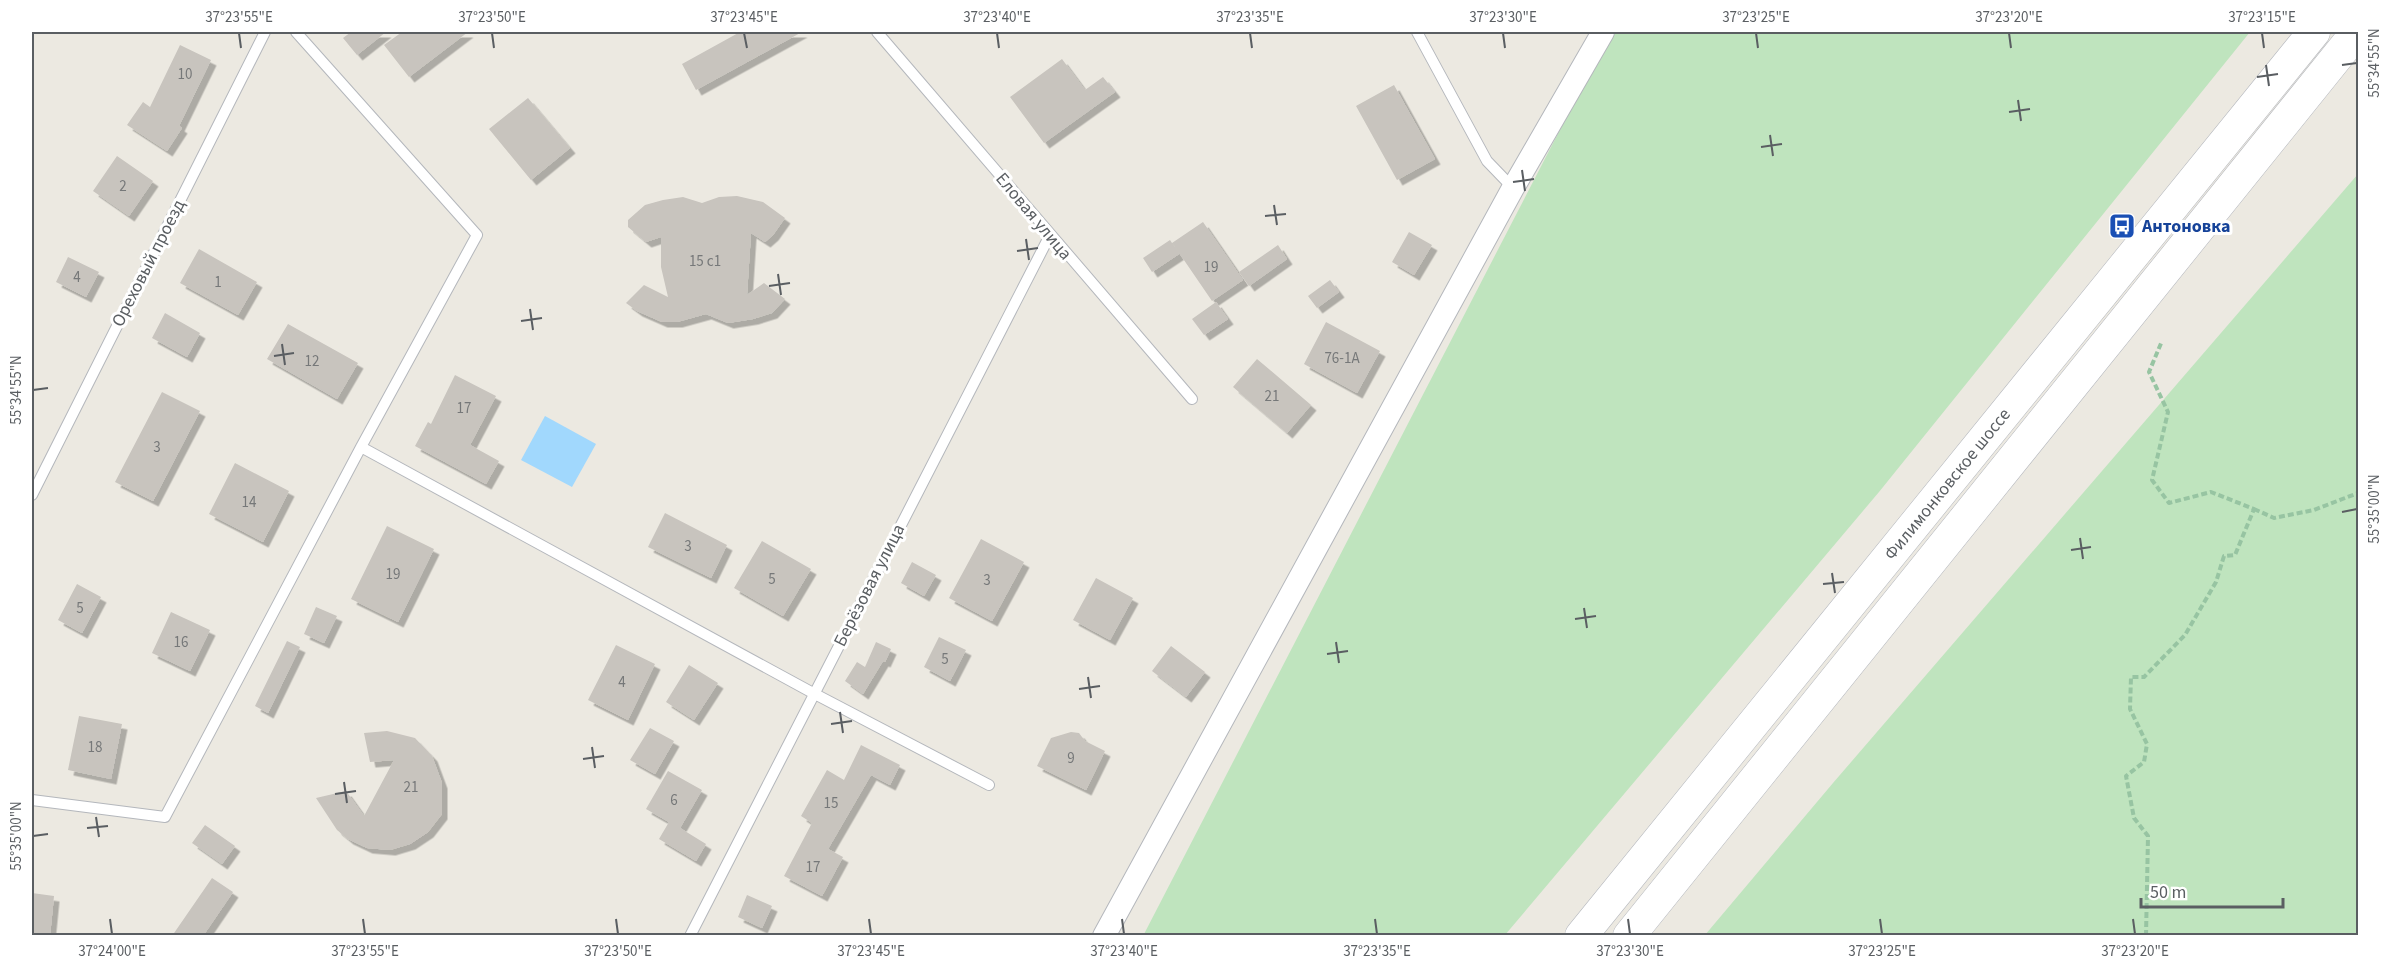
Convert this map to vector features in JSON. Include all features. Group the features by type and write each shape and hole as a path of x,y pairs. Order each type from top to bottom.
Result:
{"main road":[{"name":"Филимонковское шоссе","path":"1581,936 2314,32"},
{"name":"Филимонковское шоссе","path":"1629,936 2357,32"}],"street":[{"path":"1104,936 1513,188 1603,32"}],"lane":[{"name":"Ореховый проезд","path":"32,495 265,32"},
{"path":"32,800 165,817 477,236 296,32"},
{"name":"Еловая улица","path":"877,32 1192,399"},
{"path":"1417,32 1487,161 1513,188"},
{"name":"Берёзовая улица","path":"690,936 1050,235"},
{"path":"362,447 813,693 989,785"}],"path":[{"path":"2162,341 2149,372 2168,412 2152,480 2169,503 2211,492 2274,518 2314,510 2358,493"},
{"path":"2146,936 2148,836 2134,818 2126,776 2144,762 2147,744 2130,709 2131,677 2144,678 2185,635 2216,582 2224,556 2235,555 2254,509"}],"green space":[{"path":"1616,32 2250,32 1879,492 1505,935 1143,936 1595,62"},
{"path":"2358,174 2358,935 1705,935 1833,783"}],"water":[{"path":"545,416 596,444 572,487 521,460"}],"building":[{"path":"351,32 386,32 357,55 343,38"},
{"path":"402,32 468,32 409,77 384,45"},
{"path":"740,32 802,32 696,90 682,64"},
{"path":"180,45 211,60 179,126 182,128 167,151 127,125 143,102 150,107"},
{"path":"1062,59 1085,90 1103,77 1115,92 1044,143 1010,97"},
{"path":"1394,85 1435,159 1397,180 1356,106"},
{"path":"528,98 570,148 531,180 489,129"},
{"path":"117,156 153,181 129,216 93,191"},
{"path":"737,196 763,202 785,218 765,242 751,233 747,295 764,283 785,299 772,313 728,323 706,314 677,322 662,322 637,311 626,303 644,285 668,297 661,267 661,237 646,242 628,227 628,220 645,205 663,200 683,197 702,203 719,197"},
{"path":"1203,222 1243,280 1212,301 1173,244 1179,254 1152,272 1143,258 1170,240 1172,243"},
{"path":"1409,232 1432,245 1414,275 1392,262"},
{"path":"1278,245 1287,259 1249,286 1239,272"},
{"path":"199,249 257,282 238,315 180,283"},
{"path":"68,257 99,272 86,297 56,282"},
{"path":"1330,280 1339,292 1317,308 1308,296"},
{"path":"1216,302 1228,319 1204,335 1192,319"},
{"path":"165,313 200,333 187,357 152,338"},
{"path":"1326,322 1380,351 1357,393 1304,364"},
{"path":"288,324 358,363 337,399 267,359"},
{"path":"1257,359 1311,405 1287,433 1233,387"},
{"path":"455,375 496,396 470,445 499,461 486,484 415,446 428,422 431,424"},
{"path":"162,392 200,411 153,501 115,482"},
{"path":"235,463 289,491 263,542 209,514"},
{"path":"665,513 727,545 711,578 648,547"},
{"path":"387,526 434,549 398,622 351,599"},
{"path":"981,539 1024,562 992,621 949,598"},
{"path":"762,541 811,569 783,616 734,588"},
{"path":"912,562 936,575 924,596 901,583"},
{"path":"1096,578 1133,598 1110,640 1073,620"},
{"path":"77,584 101,597 82,633 58,620"},
{"path":"316,607 337,616 324,643 304,634"},
{"path":"171,612 210,630 190,671 152,653"},
{"path":"939,637 966,650 950,681 924,667"},
{"path":"287,641 300,647 268,713 255,706"},
{"path":"876,642 891,649 863,694 845,681 857,662 865,667"},
{"path":"616,645 655,664 628,720 588,700"},
{"path":"1171,646 1205,672 1186,697 1152,671"},
{"path":"689,665 718,683 694,720 666,702"},
{"path":"79,716 122,724 111,779 68,770"},
{"path":"650,728 674,741 655,774 630,760"},
{"path":"387,731 415,738 432,756 442,783 442,814 428,832 410,844 390,850 367,848 348,839 337,830 316,798 346,791 364,816 394,760 370,762 364,733"},
{"path":"1071,732 1079,733 1085,741 1105,751 1086,790 1037,766 1051,738"},
{"path":"861,745 900,765 890,785 871,775 828,849 843,857 822,896 784,876 812,823 801,816 827,770 844,780"},
{"path":"668,771 702,790 680,828 706,844 696,861 659,839 669,822 646,809"},
{"path":"205,825 235,846 222,864 192,843"},
{"path":"212,878 233,892 203,936 172,936"},
{"path":"32,893 54,896 50,936 32,936"},
{"path":"747,895 772,906 762,928 738,917"}],"place":[{"name":"Антоновка","path":"2122,226"}]}
